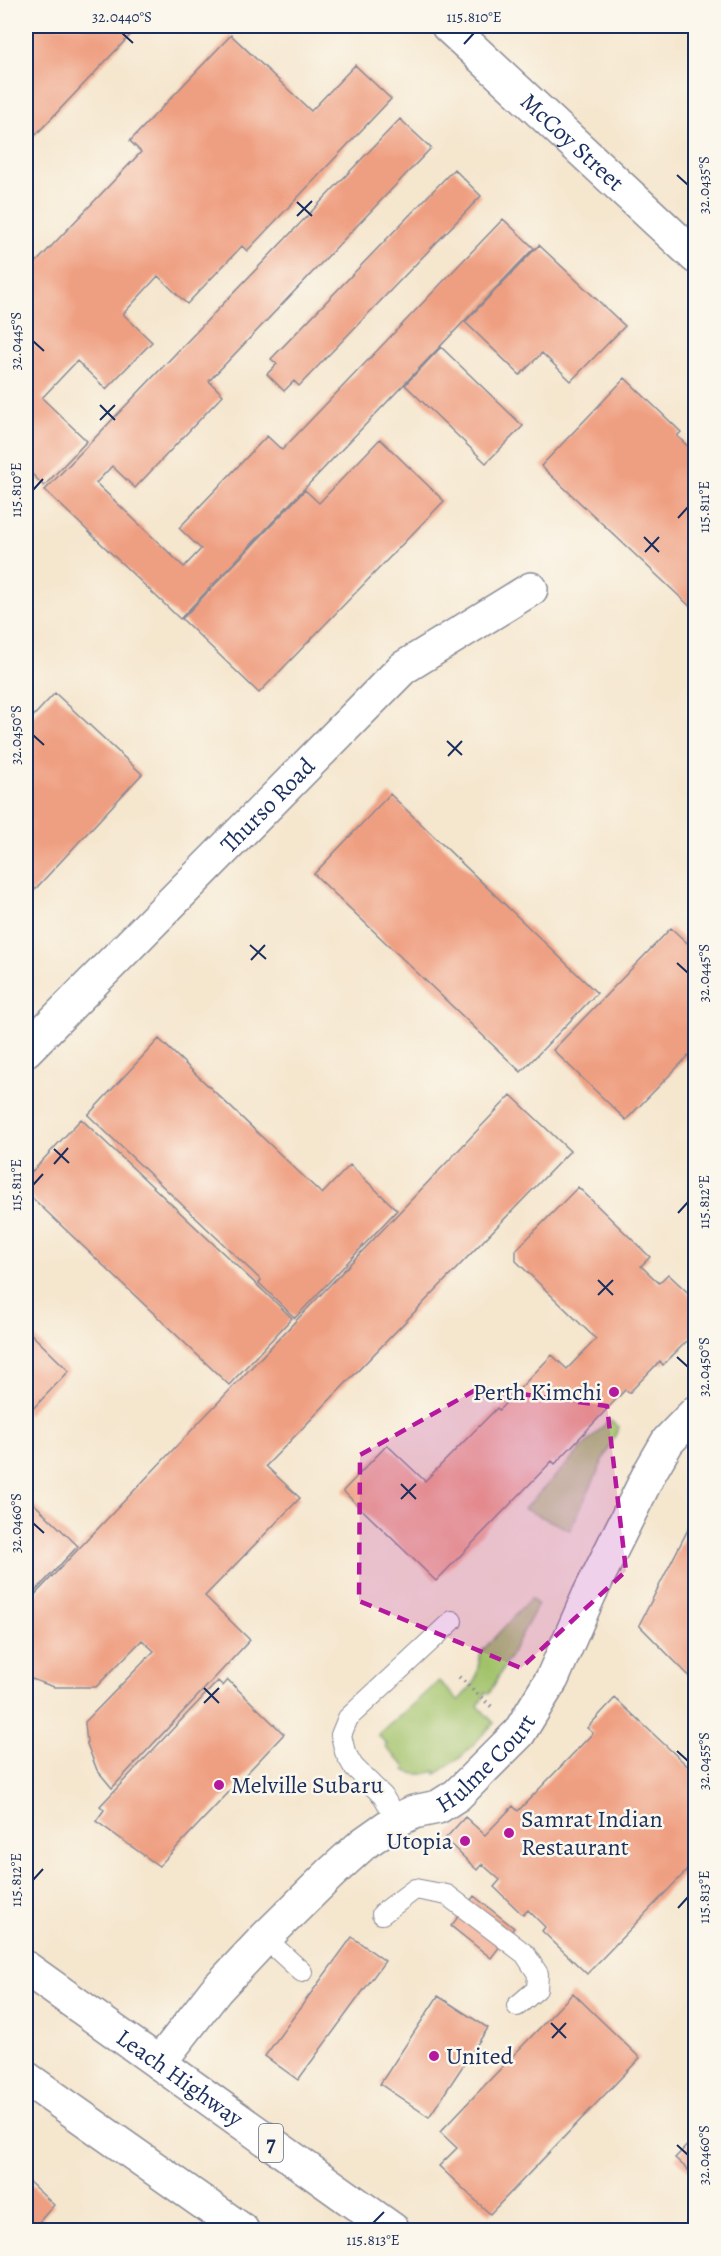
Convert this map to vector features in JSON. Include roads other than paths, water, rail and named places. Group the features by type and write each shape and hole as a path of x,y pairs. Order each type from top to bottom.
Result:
{"main road":[{"name":"McCoy Street","path":"448,26 696,257"},
{"name":"Thurso Road","path":"26,1050 403,668 531,588"},
{"name":"Hulme Court","path":"159,2064 216,1990 265,1938 339,1866 363,1844 397,1820 414,1812 438,1807 457,1795 519,1732 552,1679 589,1595 650,1472 668,1441 696,1412"},
{"name":"Leach Highway","path":"26,1968 393,2230"},
{"path":"26,2078 242,2230"}],"lane":[{"path":"397,1820 383,1796 350,1761 340,1735 348,1718 452,1621"},
{"path":"382,1914 415,1889 447,1895 525,1954 538,1974 537,1989 517,2006"},
{"path":"265,1938 302,1972"}],"place":[{"name":"Perth Kimchi","path":"614,1392"},
{"name":"Melville Subaru","path":"219,1785"},
{"name":"Samrat Indian Restaurant","path":"509,1833"},
{"name":"Utopia","path":"465,1841"},
{"name":"United","path":"434,2056"}]}
